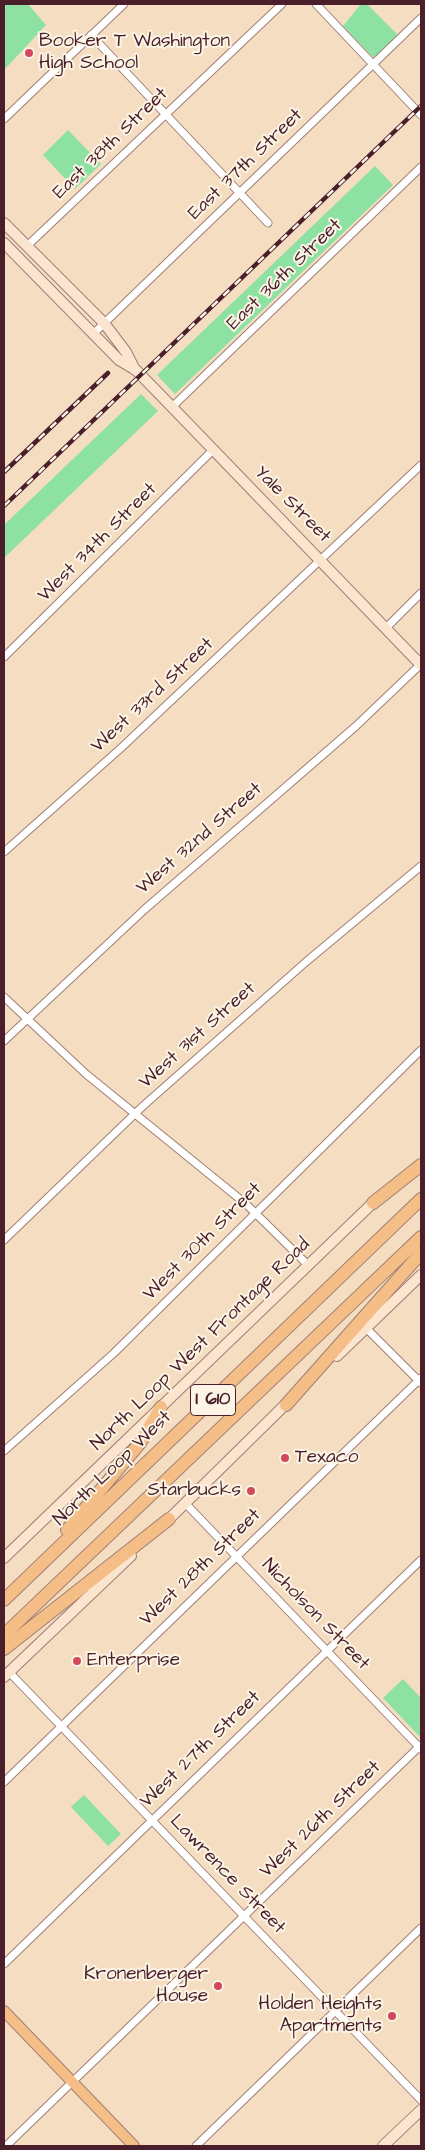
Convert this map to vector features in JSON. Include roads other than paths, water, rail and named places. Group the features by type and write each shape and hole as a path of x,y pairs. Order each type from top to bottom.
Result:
{"highway":[{"path":"373,1203 421,1165"},
{"name":"North Loop West","path":"4,1600 421,1199"},
{"name":"I 610","path":"4,1635 421,1237"},
{"path":"286,1405 421,1253"},
{"path":"22,1582 140,1443 161,1407"},
{"path":"4,1649 169,1519"}],"main road":[{"name":"Yale Street","path":"4,223 104,323 126,352 136,370 421,664"},
{"name":"Yale Street","path":"4,243 119,360 136,370"},
{"path":"61,302 73,292"},
{"name":"North Loop West Frontage Road","path":"4,1558 421,1157"},
{"path":"6,1674 186,1504 421,1275"},
{"path":"4,2011 134,2146"},
{"path":"383,2146 421,2110"}],"street":[{"path":"4,119 124,4"},
{"name":"East 38th Street","path":"27,246 282,4"},
{"path":"316,4 421,115"},
{"name":"East 37th Street","path":"93,334 421,18"},
{"path":"91,35 268,223"},
{"name":"East 36th Street","path":"172,407 421,167"},
{"name":"West 34th Street","path":"4,657 213,450"},
{"name":"West 33rd Street","path":"4,852 122,748 421,466"},
{"path":"386,628 421,593"},
{"name":"West 32nd Street","path":"4,1041 145,909 356,726 421,664"},
{"name":"West 31st Street","path":"4,1240 134,1114 307,961 421,866"},
{"path":"4,998 134,1114 256,1212 309,1266"},
{"name":"West 30th Street","path":"4,1452 114,1353 421,1050"},
{"path":"366,1328 420,1381"},
{"name":"West 28th Street","path":"4,1782 420,1381"},
{"name":"Nicholson Street","path":"186,1504 421,1747"},
{"name":"West 27th Street","path":"4,1964 421,1560"},
{"name":"Lawrence Street","path":"6,1674 61,1726 421,2100"},
{"name":"West 26th Street","path":"6,2146 421,1747"},
{"path":"196,2146 421,1928"}],"railway":[{"path":"4,506 421,106"},
{"path":"4,472 108,373"}],"place":[{"name":"Booker T Washington High School","path":"29,53"},
{"name":"Texaco","path":"285,1458"},
{"name":"Starbucks","path":"251,1491"},
{"name":"Enterprise","path":"77,1661"},
{"name":"Kronenberger House","path":"218,1986"},
{"name":"Holden Heights Apartments","path":"392,2016"}]}
